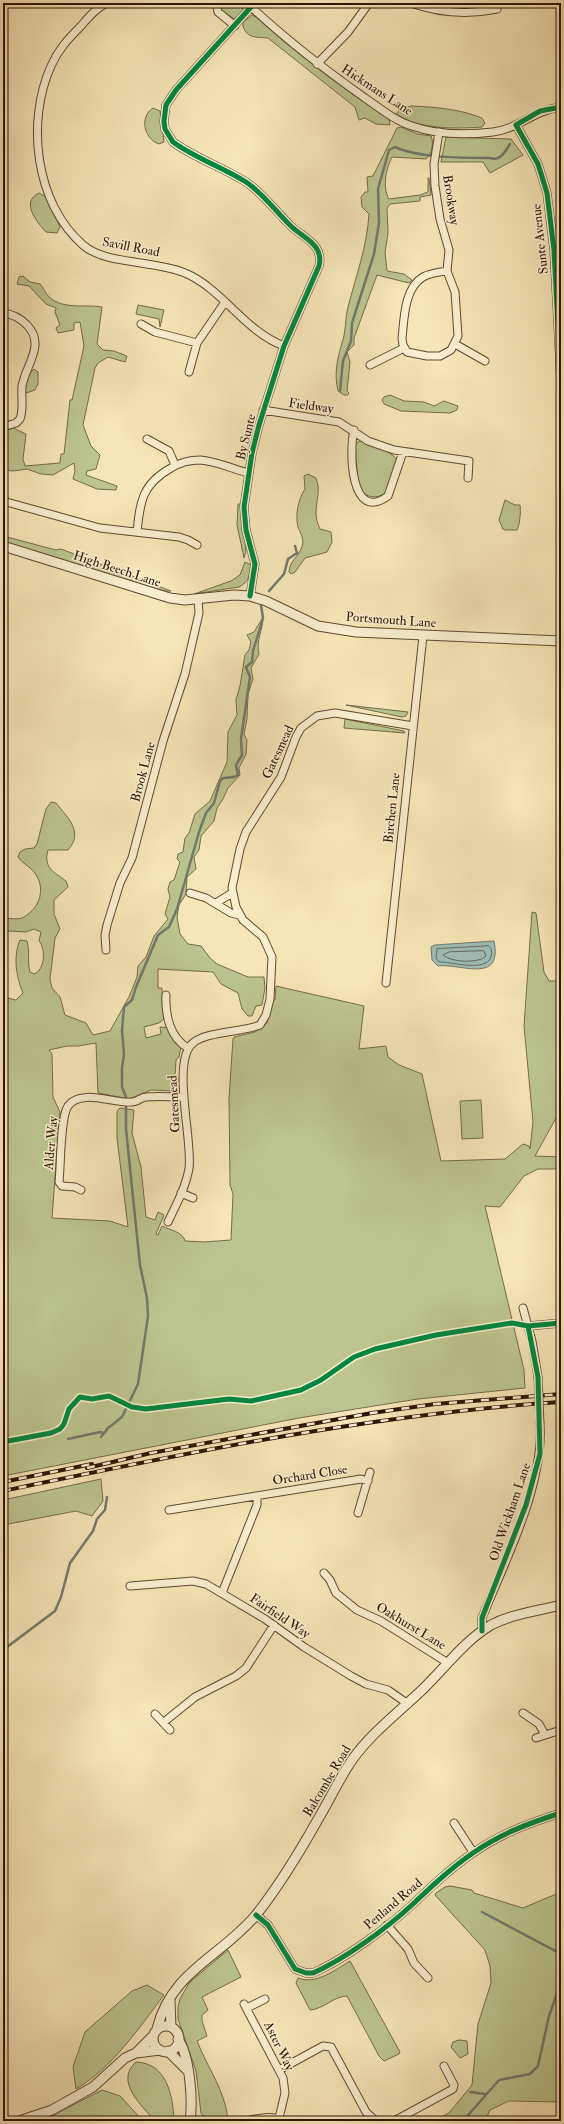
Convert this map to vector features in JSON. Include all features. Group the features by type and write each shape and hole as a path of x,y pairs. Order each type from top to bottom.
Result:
{"street":[{"name":"Savill Road","path":"107,3 96,10 66,41 52,64 43,87 39,112 38,138 43,174 49,195 69,230 84,246 103,255 159,264 186,273 209,288 262,335 284,346"},
{"path":"216,3 218,12 235,26"},
{"path":"318,64 348,32 369,3"},
{"path":"412,3 436,10 456,12 497,9"},
{"name":"By Sunte","path":"249,5 235,26 176,90 166,105 164,121 165,129 173,142 181,148 221,167 254,188 293,228 314,243 320,253 321,260 284,346 263,410 248,473 244,520 255,564 250,596"},
{"name":"Hickmans Lane","path":"249,5 318,64 397,120 413,127 439,132 481,133 503,130 540,111 561,107"},
{"name":"Sunte Avenue","path":"516,124 538,164 547,193 554,250 561,382"},
{"name":"Brookway","path":"439,132 435,154 436,196 449,250 447,271 456,302 458,336 455,344"},
{"path":"447,271 422,277 412,288 402,339 404,348 412,354 440,356 451,350 455,344 485,361"},
{"path":"189,372 197,343 225,302"},
{"path":"3,313 14,315 22,320 34,335 36,343 35,352 22,385 20,419 16,423 3,427"},
{"path":"141,324 156,332 197,343"},
{"path":"370,366 404,348"},
{"name":"Fieldway","path":"263,410 332,420 354,430 368,441 403,452 469,461 468,478"},
{"path":"354,430 352,442 354,484 360,496 366,500 378,501 388,496 403,452"},
{"path":"147,439 169,451 175,466"},
{"path":"137,532 140,505 147,486 154,479 175,466 199,460 248,473"},
{"path":"3,501 91,526 179,537 197,545"},
{"name":"High Beech Lane","path":"3,546 158,596 185,600 225,596"},
{"name":"Portsmouth Lane","path":"225,596 250,596 266,601 318,626 356,632 561,641"},
{"name":"Brook Lane","path":"106,950 104,935 113,902 132,858 163,741 185,674 199,613 198,599"},
{"name":"Birchen Lane","path":"386,983 423,636"},
{"name":"Gatesmead","path":"239,915 232,893 240,849 246,832 281,777 296,737 309,721 326,713 335,713 413,726"},
{"path":"166,995 166,1011 174,1036 188,1048 192,1043 203,1037 260,1025 266,1015 271,982 271,952 259,932 243,920 239,915 231,913 216,903 190,893"},
{"path":"216,903 232,893"},
{"name":"Gatesmead","path":"168,1222 187,1179 190,1159 183,1097 188,1048"},
{"name":"Alder Way","path":"81,1190 75,1187 62,1186 59,1182 64,1118 68,1106 77,1099 90,1097 120,1102 132,1102 147,1097 183,1097"},
{"path":"181,1193 193,1198"},
{"name":"Old Wickham Lane","path":"482,1631 482,1618 515,1536 537,1471 541,1440 538,1377 523,1308"},
{"path":"528,1326 561,1323"},
{"name":"Orchard Close","path":"358,1514 370,1472"},
{"name":"Orchard Close","path":"169,1510 361,1479 368,1481"},
{"name":"Orchard Close","path":"222,1593 257,1506 257,1496"},
{"name":"Oakhurst Lane","path":"324,1574 330,1580 336,1593 357,1610 448,1662"},
{"name":"Fairfield Way","path":"130,1586 193,1581 206,1584 274,1625 304,1647 345,1672 366,1684 388,1690 408,1704"},
{"name":"Balcombe Road","path":"155,2033 165,2006 170,2001 174,1991 188,1974 230,1941 256,1915 297,1857 352,1760 367,1742 408,1704 448,1662 482,1631 498,1622 513,1617 561,1605"},
{"path":"164,1722 195,1697 236,1676 246,1668 274,1625"},
{"path":"523,1713 539,1724 545,1735"},
{"path":"155,1714 170,1730"},
{"path":"536,1738 561,1730"},
{"name":"Penland Road","path":"256,1915 272,1932 291,1965 299,1972 306,1973 319,1970 388,1925 473,1852 498,1837 526,1824 561,1813"},
{"path":"454,1823 473,1852"},
{"path":"388,1925 408,1949 414,1963 428,1978"},
{"name":"Aster Way","path":"265,1999 246,2006 280,2070 285,2093 281,2120"},
{"path":"170,2001 171,2027 176,2032 187,2059 187,2070 192,2093 190,2121"},
{"path":"19,2121 52,2110 93,2087 118,2063 136,2053 161,2027 171,2027"},
{"path":"155,2033 154,2044 187,2070"},
{"path":"136,2053 164,2051 175,2047 178,2039"},
{"path":"280,2070 323,2046 331,2047 366,2112 376,2121"},
{"path":"394,2121 453,2089 454,2085 444,2066"},
{"path":"246,2121 264,2117 281,2120"}],"green space":[{"path":"219,3 241,3 243,5 243,12 234,19 220,9"},
{"path":"252,15 259,19 328,76 389,119 390,125 376,124 365,118 359,120 355,107 268,38 257,37 247,33 243,26 243,22"},
{"path":"411,106 465,112 482,118 485,123 482,127 438,127 414,123 404,120 396,115 399,110"},
{"path":"153,108 160,111 164,142 159,144 150,138 145,128 146,117"},
{"path":"401,127 417,134 431,136 432,148 430,155 426,159 392,157 388,167 385,184 389,199 420,195 428,192 428,178 431,195 420,197 420,201 390,204 387,208 388,233 385,253 387,271 404,274 412,280 409,283 377,275 354,338 354,345 347,352 350,362 347,391 349,393 348,395 344,395 338,391 336,379 337,367 346,316 364,250 368,226 369,214 362,207 361,197 365,192 368,192 367,177 373,176 397,128"},
{"path":"446,137 511,139 523,155 490,173 483,162 441,162"},
{"path":"39,193 46,197 58,222 60,227 57,233 46,232 38,223 32,212 30,207 31,201 33,197"},
{"path":"23,276 30,282 40,284 49,297 61,304 102,307 97,344 103,350 114,351 127,356 125,362 108,357 98,363 95,368 83,425 91,446 100,455 96,469 87,471 86,475 117,486 116,490 97,489 73,479 75,471 74,463 53,475 41,474 27,469 13,471 3,470 3,432 13,428 26,434 23,459 25,466 60,463 61,454 64,454 70,400 72,400 84,346 80,322 74,323 74,330 58,333 56,328 60,325 55,312 56,308 46,304 29,286 17,284 19,277"},
{"path":"138,305 164,310 160,327 159,319 136,314"},
{"path":"34,369 38,372 38,384 35,390 26,393 27,380"},
{"path":"390,395 404,401 424,402 434,406 444,401 458,406 457,410 450,413 401,411 384,404 382,400 384,397"},
{"path":"359,441 380,448 391,454 397,460 386,492 381,495 372,497 364,494 358,484 355,445"},
{"path":"308,474 316,478 318,491 316,513 320,529 331,532 332,542 327,552 305,558 295,572 291,574 289,572 291,564 302,547 303,542 298,527 297,513 305,489 304,476"},
{"path":"505,500 515,505 520,505 520,518 517,530 503,529 499,520"},
{"path":"238,504 241,504 246,546 244,558 237,525"},
{"path":"3,536 56,550 61,549 171,591 165,591 132,582 3,542"},
{"path":"245,562 251,565 251,569 245,583 239,587 194,594 231,581 240,575"},
{"path":"262,619 263,621 258,644 259,654 251,668 253,679 248,694 247,719 244,734 247,740 246,754 239,768 240,775 228,788 217,808 214,821 201,836 199,850 194,857 196,869 187,877 186,894 179,905 177,917 180,934 188,944 201,946 210,958 217,964 248,977 264,977 265,988 262,1005 256,1006 252,1016 248,1016 242,1009 238,993 221,984 213,972 158,969 158,988 162,988 164,1019 159,1023 144,1027 146,1038 161,1034 160,1027 169,1028 173,1039 181,1047 179,1057 176,1060 175,1076 178,1078 175,1091 151,1090 129,1099 98,1093 96,1043 67,1046 49,1050 52,1054 53,1097 60,1112 52,1218 110,1221 128,1227 117,1138 117,1111 120,1108 134,1110 132,1133 141,1167 146,1217 155,1220 158,1212 164,1215 156,1234 158,1235 162,1226 179,1233 185,1241 204,1242 231,1240 233,1194 230,1185 229,1098 233,1039 234,1037 255,1032 267,1023 273,999 275,1000 276,986 364,1006 359,1049 386,1046 388,1057 399,1065 422,1074 441,1161 505,1159 523,1144 529,1146 530,1149 533,1122 524,1026 532,912 536,913 544,972 549,981 561,981 561,1109 535,1156 561,1157 561,1169 538,1169 524,1176 500,1207 485,1206 524,1370 525,1388 418,1399 299,1418 3,1476 3,997 16,1000 23,993 16,966 20,940 27,941 30,972 34,974 38,972 43,959 43,949 39,941 41,932 34,929 26,932 3,932 3,919 19,919 24,917 34,908 40,896 41,890 38,878 34,872 18,857 20,852 25,849 34,848 37,844 46,809 51,802 56,803 72,825 75,837 68,850 48,850 47,856 48,865 54,872 66,881 68,887 54,900 54,914 60,929 55,938 50,979 52,988 60,997 65,1015 86,1023 93,1035 110,1031 129,997 137,977 138,966 146,957 154,936 168,919 165,914 170,897 168,889 170,882 174,880 180,862 177,859 178,854 183,852 185,838 189,833 195,814 210,801 227,762 228,732 237,715 236,700 245,655 249,650 251,642 247,635 254,632"},
{"path":"346,705 408,712 406,716 402,717"},
{"path":"345,719 404,731 405,733 344,728"},
{"path":"481,1100 483,1138 462,1139 460,1101"},
{"path":"101,1479 103,1501 92,1516 76,1511 3,1525 3,1500"},
{"path":"450,1886 472,1890 474,1893 523,1908 561,1892 561,2102 509,2101 490,2110 485,2121 433,2121 449,2113 472,2085 478,2024 491,1983 490,1966 485,1950 435,1895 445,1887"},
{"path":"228,1950 241,1977 202,1997 208,2010 202,2015 202,2021 207,2036 197,2041 223,2098 228,2119 211,2119 202,2115 201,2113 196,2071 178,2019 178,2007 180,1999 189,1983"},
{"path":"350,1961 400,2052 399,2054 384,2061 379,2056 347,1996 338,1998 310,2010 296,1983 298,1978 312,1980 325,1976"},
{"path":"147,1985 164,1995 114,2058 102,2070 76,2089 73,2067 85,2032 132,1991"},
{"path":"459,2040 467,2041 468,2054 460,2058 451,2047 453,2042"},
{"path":"136,2062 155,2068 166,2082 172,2101 174,2121 155,2121 137,2101 129,2085 128,2077 130,2069"},
{"path":"102,2090 120,2096 143,2121 42,2121"}],"water":[{"path":"494,941 495,955 492,963 486,967 478,969 438,966 432,960 431,947 435,945"}],"waterway":[{"path":"340,391 343,361 351,341 352,323 374,254 379,223 378,189 389,150 395,147 405,151 428,155 496,159 503,154 510,144"},
{"path":"269,591 284,574 288,559 297,553 295,546"},
{"path":"101,1437 108,1428 122,1417 138,1384 148,1316 147,1298 140,1265 126,1129 126,1097 122,1087 124,1054 122,1030 124,1007 132,1000 158,935 169,927 177,909 199,832 206,813 214,803 220,781 223,778 238,775 236,765 242,755 241,739 250,677 246,667 252,662 253,651 263,618 261,605"},
{"path":"68,1439 100,1432 103,1433"},
{"path":"3,1650 55,1611 61,1597 70,1563 93,1531 97,1519 105,1510 107,1497"},
{"path":"482,1912 561,1954"},
{"path":"463,2121 499,2080 530,2074 538,2066 549,2016 561,1982"},
{"path":"470,2092 485,2094"}],"railway":[{"path":"87,1468 151,1453 372,1413 435,1404 561,1394"},
{"path":"3,1491 211,1449 350,1425 491,1408 561,1402"},
{"path":"3,1482 92,1464"}],"cycle path":[{"path":"250,596 255,564 246,530 244,507 252,453 259,425 284,346 319,266 319,253 312,243 292,227 246,182 190,153 173,142 165,129 164,121 166,105 176,90 251,7"},
{"path":"561,107 540,111 516,125 538,164 547,193 554,250 561,382"},
{"path":"3,1442 51,1433 60,1429 64,1424 69,1409 80,1397 92,1399 109,1396 132,1407 146,1409 229,1399 251,1401 301,1390 321,1380 354,1357 375,1349 436,1335 512,1323 528,1326 561,1323"},
{"path":"482,1631 482,1618 526,1505 540,1454 538,1377 528,1326"},
{"path":"256,1915 268,1925 295,1969 306,1973 313,1973 338,1960 378,1933 403,1913 449,1871 483,1846 515,1830 561,1813"}]}
